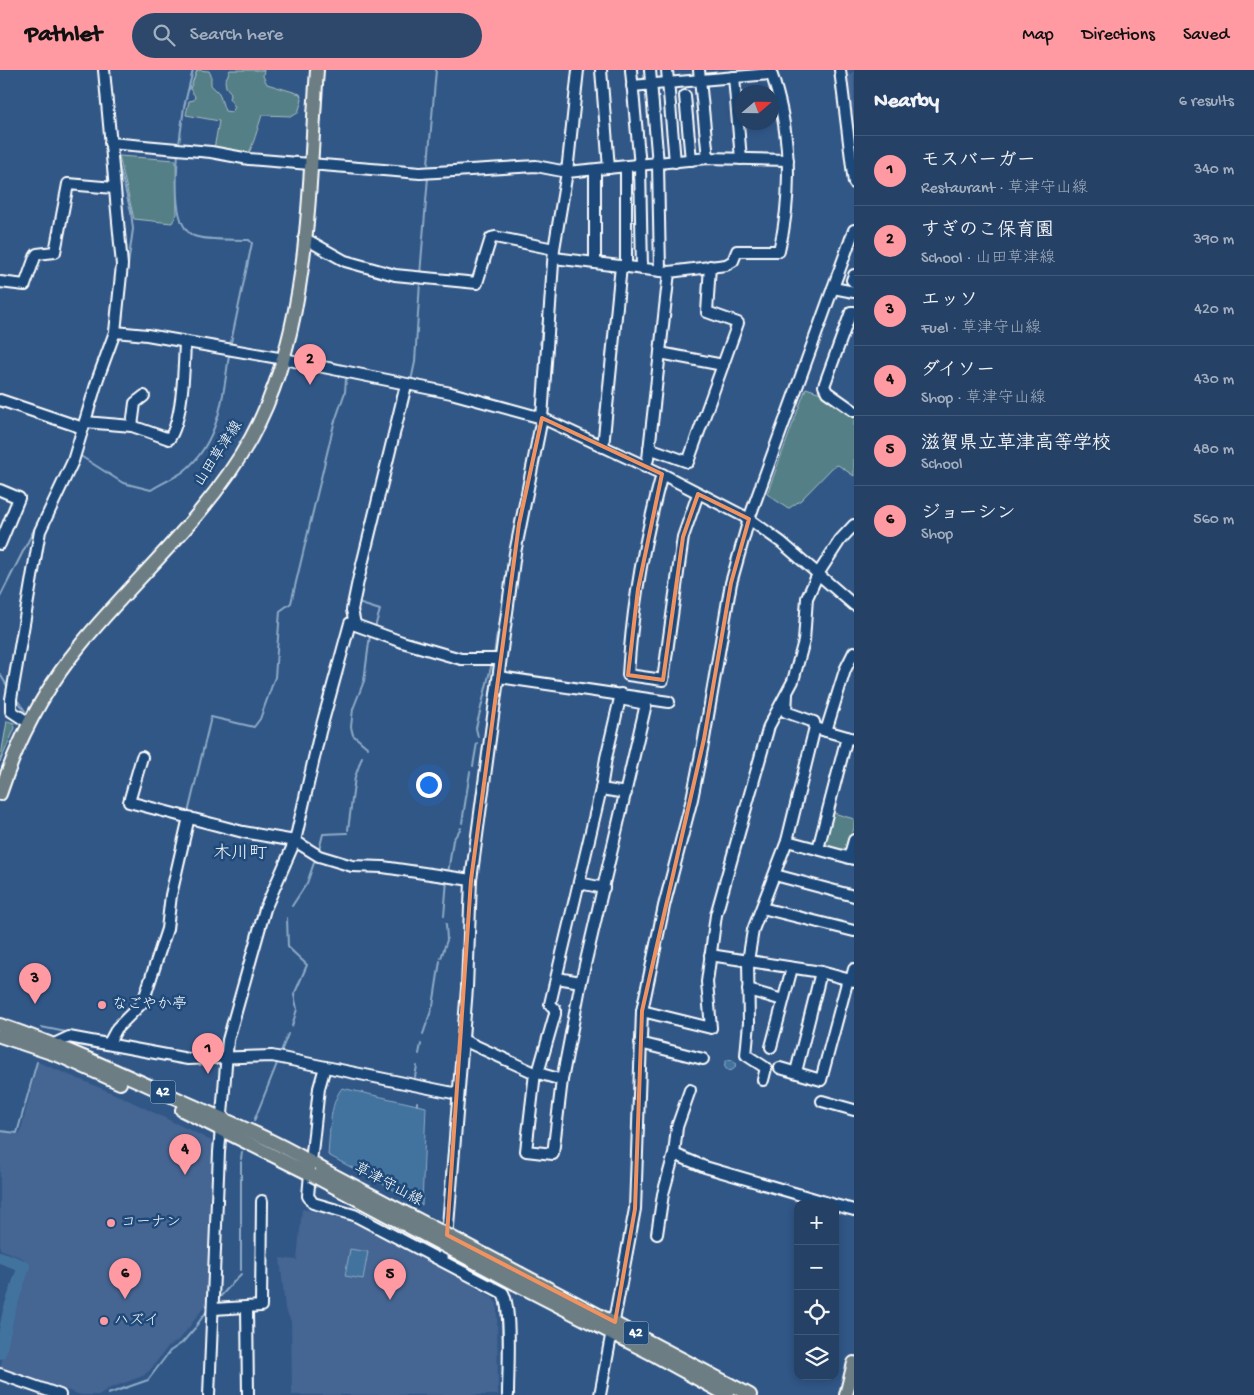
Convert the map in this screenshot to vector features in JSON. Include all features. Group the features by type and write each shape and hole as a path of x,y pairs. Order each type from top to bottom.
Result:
{"main road":[{"name":"山田草津線","path":"0,794 11,760 29,723 52,684 81,644 218,487 252,437 284,359 299,293 317,70"},
{"name":"草津守山線","path":"0,1025 54,1044 222,1124 314,1170 518,1279 556,1303 613,1328 744,1394"},
{"name":"草津守山線","path":"0,1036 60,1056 222,1124"},
{"name":"草津守山線","path":"613,1328 656,1356 727,1395"},
{"path":"846,1395 854,1364"}],"street":[{"path":"29,723 11,711 11,699 40,531 73,461 115,332 122,265 104,70"},
{"path":"441,1259 444,1254 448,1226 463,1040 471,880 519,524 542,418 554,253 567,172 578,70"},
{"path":"601,70 610,168"},
{"path":"631,70 640,166 642,269"},
{"path":"645,467 660,353 665,272 650,70"},
{"path":"667,70 675,162"},
{"path":"683,70 684,82"},
{"path":"840,70 854,183"},
{"path":"304,238 345,261 395,275 477,283 491,238 495,236 554,253 595,262 665,272 726,265 734,261 737,251 779,251 786,221 788,160 776,88 771,72 699,75 684,82 632,86"},
{"path":"699,75 708,158"},
{"path":"732,75 741,159"},
{"path":"669,97 701,94"},
{"path":"685,96 691,160"},
{"path":"110,143 212,152 249,159 420,173 536,166 567,172 708,158 788,160"},
{"path":"603,447 624,266 626,167"},
{"path":"595,170 595,262"},
{"path":"0,282 25,285 37,254 55,252 68,184 114,188"},
{"path":"600,1395 635,1209 642,1011 664,906 692,799 703,748 730,583 746,518 854,230"},
{"path":"649,448 688,462 738,323 707,312 710,266"},
{"path":"854,275 852,280 854,282"},
{"path":"833,288 854,292"},
{"path":"854,312 851,312 824,386 827,392 854,411"},
{"path":"115,332 147,335 284,359 451,393 542,418 662,474 746,518 781,542 854,605"},
{"path":"0,400 84,425 132,426 168,439 183,384 185,342"},
{"path":"660,353 723,365"},
{"path":"354,624 355,617 352,610 358,581 406,385"},
{"path":"132,426 135,403 144,396"},
{"path":"662,474 650,518 630,638 628,675 663,680 683,537 698,494"},
{"path":"0,490 19,498 0,544"},
{"path":"642,1011 710,1028 707,982 716,915 769,726 793,681 804,641 807,598 818,574 840,540 854,525"},
{"path":"209,1395 222,1124 228,1040 265,909 295,841 350,623 402,642 462,659 500,659"},
{"path":"826,731 845,670 854,652"},
{"path":"499,677 669,702"},
{"path":"763,1080 766,1068 754,1062 746,1055 748,961 753,930 787,841 815,728 814,722 786,712 789,687"},
{"path":"621,696 646,704 581,982 562,1080 553,1154 526,1151 537,1073 555,1014 555,1009 550,1004 621,696"},
{"path":"815,728 850,738 818,849"},
{"path":"142,756 129,802 243,832 295,841 319,856 352,866 383,867 471,880"},
{"path":"601,789 626,793"},
{"path":"109,1043 117,1028 143,1002 167,929 171,894 188,817"},
{"path":"787,841 852,859 854,840"},
{"path":"775,874 854,896"},
{"path":"579,883 604,888"},
{"path":"762,908 854,931"},
{"path":"710,955 821,972 851,980"},
{"path":"771,1047 792,968"},
{"path":"780,1068 821,1080 854,969"},
{"path":"796,1072 821,972"},
{"path":"557,978 581,982"},
{"path":"748,990 783,1000"},
{"path":"54,1044 69,1037 188,1059 272,1056 458,1094"},
{"path":"463,1040 537,1073 562,1080"},
{"path":"640,1043 703,1059"},
{"path":"325,1067 319,1088 314,1170 308,1196 313,1203 354,1215 503,1293 506,1298 508,1395"},
{"path":"657,1234 663,1194 674,1154 677,1127 690,1090"},
{"path":"822,1101 854,1110"},
{"path":"674,1154 705,1167 820,1200"},
{"path":"214,1309 261,1306 262,1201"},
{"path":"839,1206 854,1210"},
{"path":"247,1308 248,1395"},
{"path":"0,1374 60,1395"}],"highlighted area":[{"path":"542,418 662,474 638,589 628,675 663,680 683,537 698,494 749,519 731,583 704,739 642,1011 635,1209 615,1322 447,1235 471,880 519,524"}],"shaded area":[{"path":"854,72 854,131 846,76"},
{"path":"730,1059 736,1065 730,1071 724,1065"},
{"path":"38,1062 122,1097 214,1142 207,1303 181,1338 167,1348 150,1370 143,1376 108,1389 100,1395 81,1395 0,1368 26,1264 24,1259 0,1249 0,1132 20,1134"},
{"path":"342,1088 426,1107 422,1205 328,1155 332,1111"},
{"path":"302,1209 352,1219 492,1297 497,1304 498,1395 292,1395 291,1321 285,1309 280,1258 297,1260"},
{"path":"350,1249 368,1252 363,1279 345,1276"}],"green space":[{"path":"197,70 209,71 211,85 219,93 225,111 232,112 235,107 229,98 231,93 226,87 225,81 230,70 264,70 263,76 267,84 300,94 302,100 298,113 292,116 262,115 247,156 214,149 219,121 186,115 189,101 194,100 195,96 190,89"},
{"path":"119,156 176,160 177,214 172,223 134,219"},
{"path":"806,388 824,394 854,416 854,476 838,465 833,467 801,500 788,509 767,494"},
{"path":"7,721 14,723 15,728 0,762"},
{"path":"830,812 854,819 854,828 846,853 822,846"}],"waterway":[{"path":"179,144 184,107 193,70"},
{"path":"428,164 436,70"},
{"path":"178,152 177,198 182,221 187,230 200,238 249,240 252,243 230,347"},
{"path":"116,154 131,212 133,229 122,308"},
{"path":"420,275 428,177"},
{"path":"411,381 415,362 420,282"},
{"path":"540,344 545,304"},
{"path":"539,389 541,348"},
{"path":"79,455 123,483 151,490 180,474 196,460 212,432 222,401 229,354"},
{"path":"188,813 211,717 254,727 260,719 275,677 280,611 291,603 334,424 345,392 346,379"},
{"path":"405,410 410,390"},
{"path":"0,597 44,510"},
{"path":"358,603 380,610 375,627"},
{"path":"494,655 497,634"},
{"path":"368,748 353,735 351,727 353,709 364,681 370,635"},
{"path":"478,737 476,728 492,663"},
{"path":"0,674 9,689"},
{"path":"15,697 25,711"},
{"path":"473,766 477,743"},
{"path":"348,830 355,777 362,757"},
{"path":"462,823 470,772"},
{"path":"448,873 453,840 461,828"},
{"path":"319,850 323,834 347,833"},
{"path":"292,906 307,883 316,857"},
{"path":"444,916 447,880"},
{"path":"287,918 288,947 307,965 294,995 297,1009 292,1026"},
{"path":"441,958 447,940 446,924"},
{"path":"433,1006 440,961"},
{"path":"423,1034 432,1008"},
{"path":"41,1027 71,1033"},
{"path":"280,1054 288,1034"},
{"path":"93,1036 107,1037"},
{"path":"419,1054 421,1044"},
{"path":"254,1121 278,1061"},
{"path":"0,1131 17,1133 37,1062"},
{"path":"415,1077 417,1066"},
{"path":"413,1090 418,1091"},
{"path":"241,1159 242,1152"},
{"path":"241,1162 241,1224"},
{"path":"241,1226 241,1270"},
{"path":"0,1257 24,1266 9,1311 0,1353"},
{"path":"219,1298 241,1274"},
{"path":"196,1326 209,1308"},
{"path":"108,1394 148,1380 170,1351 182,1343 195,1328"}],"place":[{"name":"すぎのこ保育園","path":"310,385"},
{"name":"エッソ","path":"35,1004"},
{"name":"なごやか亭","path":"102,1005"},
{"name":"モスバーガー","path":"208,1074"},
{"name":"ダイソー","path":"185,1175"},
{"name":"コーナン","path":"111,1223"},
{"name":"ジョーシン","path":"125,1299"},
{"name":"滋賀県立草津高等学校","path":"390,1300"},
{"name":"ハズイ","path":"104,1321"}],"district":[{"name":"木川町","path":"240,854"}]}
